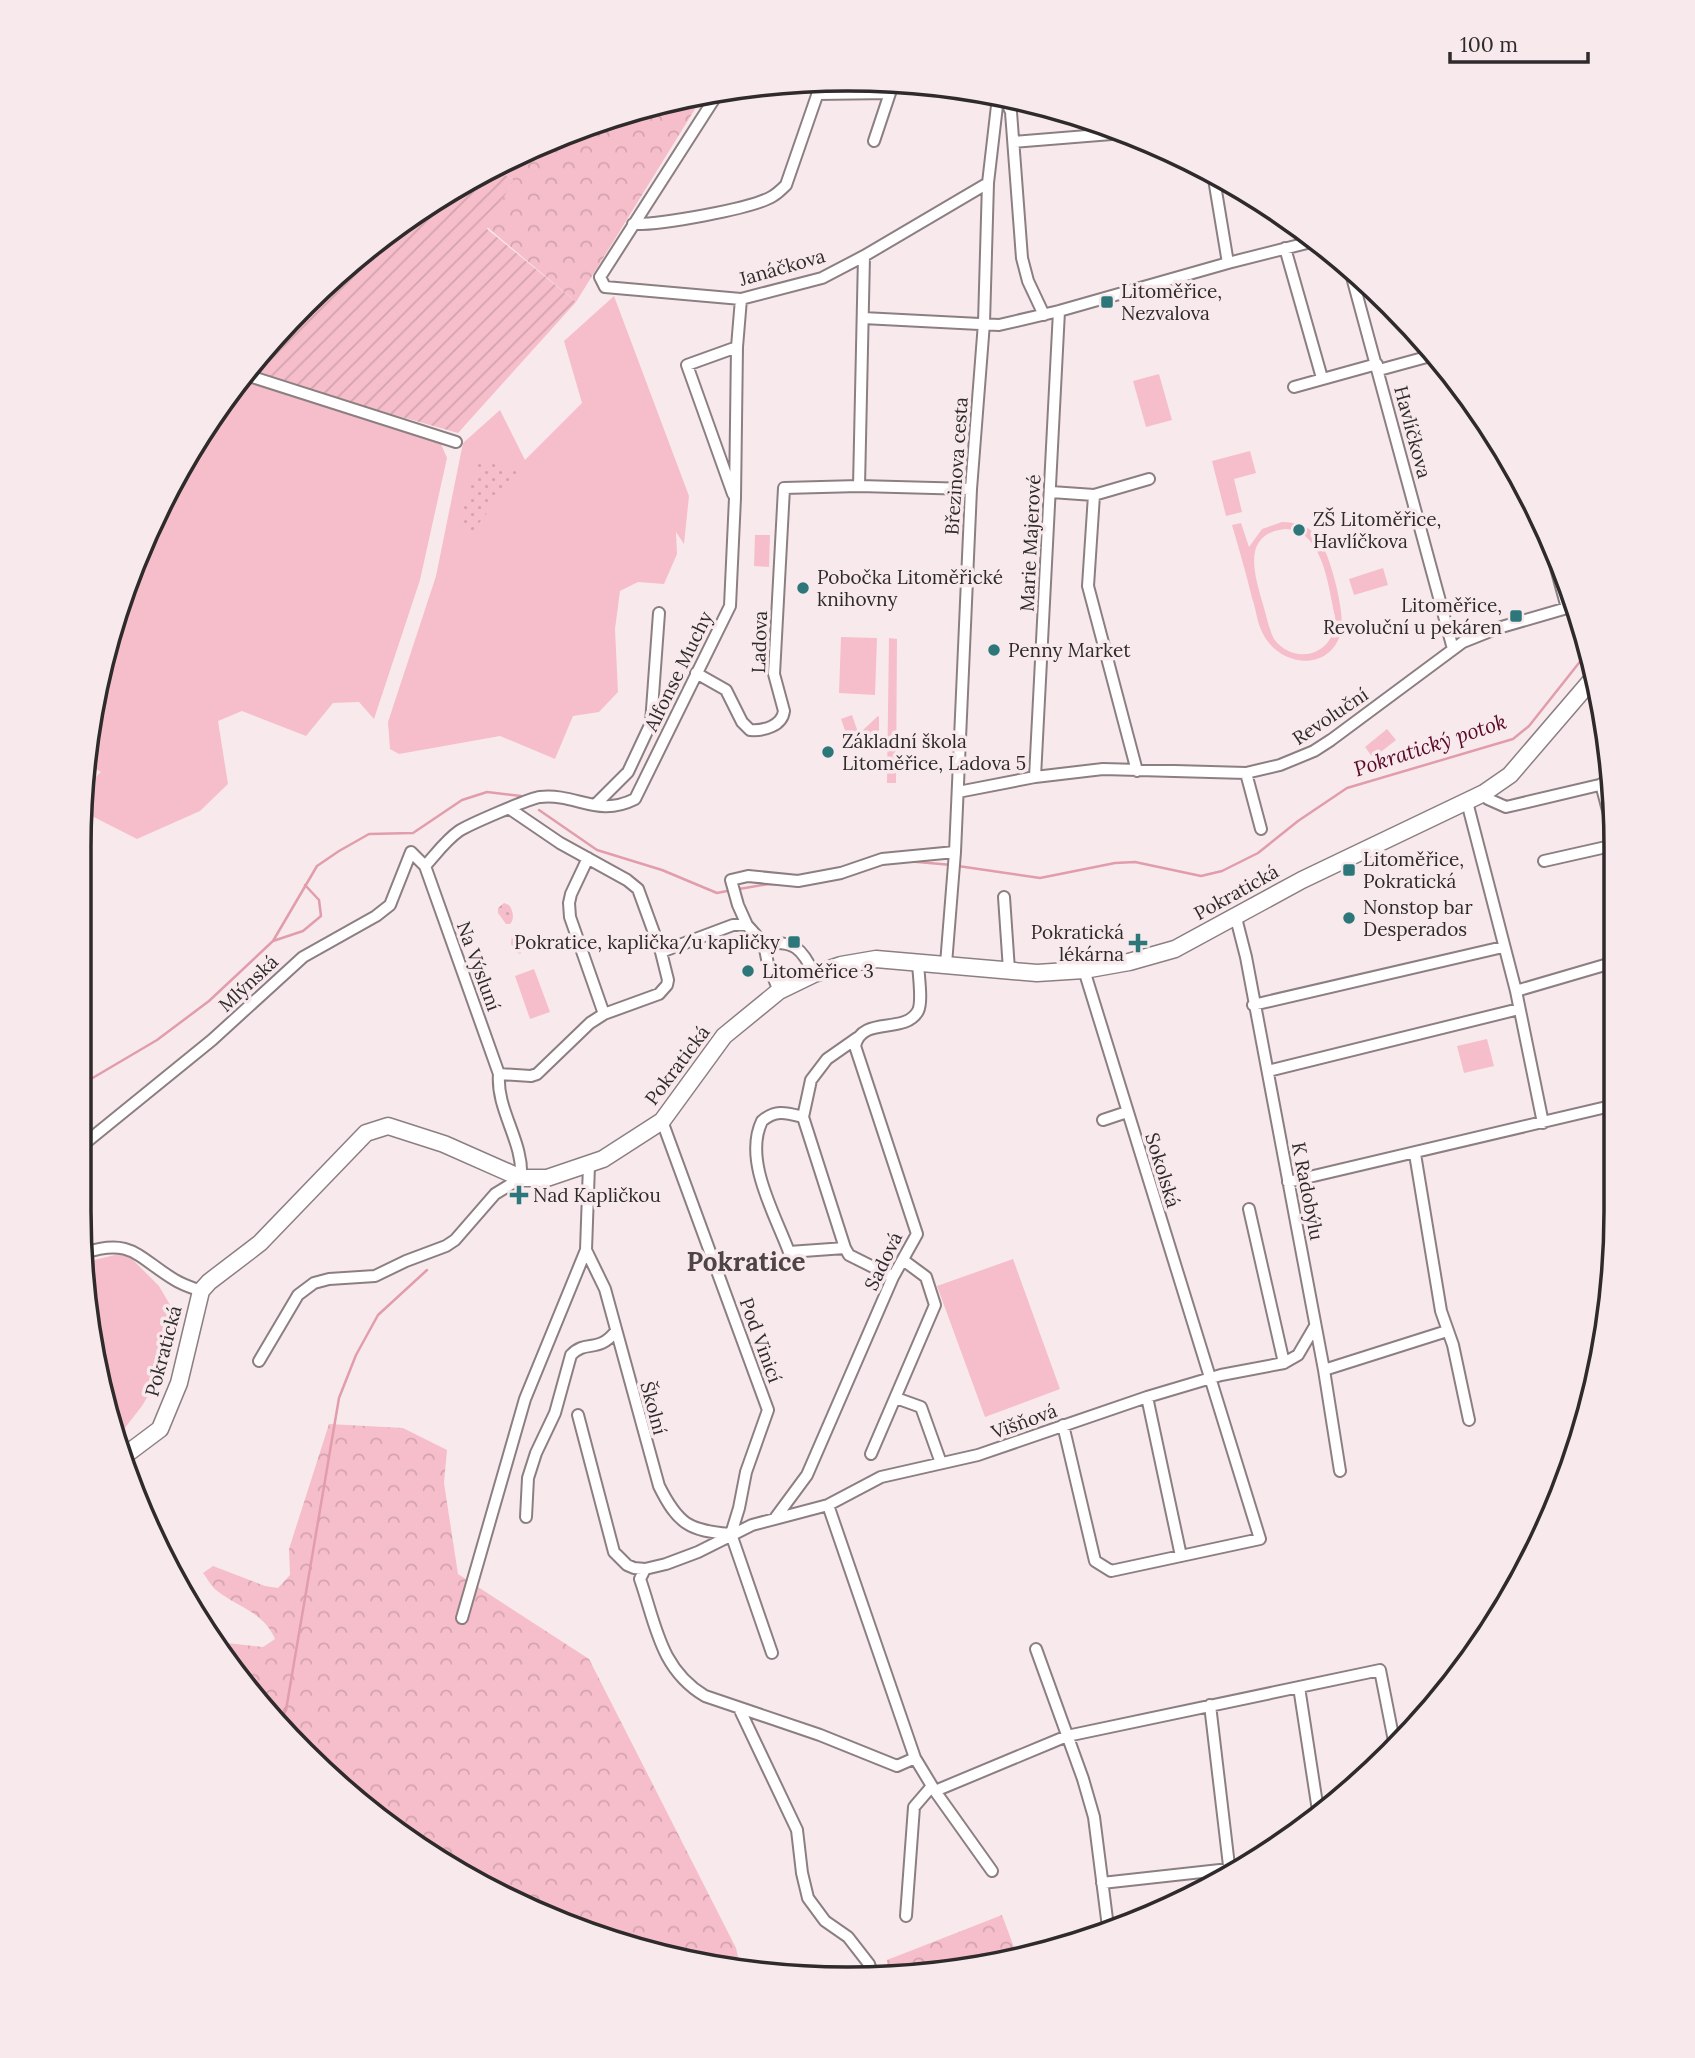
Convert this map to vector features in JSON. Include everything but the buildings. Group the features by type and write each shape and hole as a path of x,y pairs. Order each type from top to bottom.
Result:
{"street":[{"path":"711,104 633,224 649,225 746,206 772,197 786,186 817,94 852,91"},
{"path":"874,141 889,93"},
{"name":"Březinova cesta","path":"946,964 955,852 971,489 984,323 988,183 997,106"},
{"path":"1009,109 1024,270 1044,315"},
{"path":"1014,142 1091,131"},
{"name":"Janáčkova","path":"633,224 600,277 605,287 741,299 822,278 988,183"},
{"path":"1215,186 1228,263"},
{"path":"863,318 999,325 1303,244"},
{"path":"1285,248 1322,378"},
{"path":"864,256 859,486 971,489"},
{"name":"Havlíčkova","path":"1355,288 1453,649"},
{"name":"Alfonse Muchy","path":"510,809 539,797 572,800 609,808 622,806 635,799 730,606 737,346 741,299"},
{"name":"Marie Majerové","path":"1035,777 1059,311"},
{"path":"735,498 728,486 687,365 737,346"},
{"path":"1294,387 1322,378 1423,357"},
{"path":"255,378 456,442"},
{"path":"1051,492 1094,495 1149,479"},
{"name":"Ladova","path":"696,674 726,690 744,726 755,730 778,724 784,711 774,674 783,488 859,486"},
{"path":"1094,495 1088,586 1137,771"},
{"name":"Revoluční","path":"958,792 1035,777 1103,769 1246,773 1280,765 1314,751 1473,637 1565,608"},
{"path":"595,806 628,772 652,723 659,613"},
{"name":"Pokratická","path":"130,1451 160,1429 179,1382 201,1291 261,1243 366,1133 388,1126 396,1128 443,1144 521,1178 543,1179 589,1165 611,1155 662,1121 724,1036 779,991 814,974 841,965 876,959 1037,973 1084,970 1129,962 1175,949 1302,880 1484,793 1510,775 1586,687"},
{"path":"1246,773 1261,829"},
{"path":"1484,793 1488,799 1506,807 1601,784"},
{"path":"1467,802 1516,991 1544,1123"},
{"path":"425,866 458,831 510,809 560,843 638,889 661,952 668,980 663,991 604,1014 590,1023 544,1070 531,1076 499,1074"},
{"path":"1544,861 1604,847"},
{"name":"Mlýnská","path":"91,1138 212,1040 303,957 376,916 390,905 411,852 425,866"},
{"path":"779,991 768,964 764,944 747,925 732,887 748,876 798,881 841,873 882,859 955,852"},
{"path":"588,858 569,903 570,917 604,1014"},
{"name":"Na Výsluní","path":"425,866 499,1074 499,1093 522,1163 521,1178"},
{"path":"1004,897 1009,970"},
{"name":"K Radobýlu","path":"1236,918 1268,1071 1324,1370 1340,1471"},
{"path":"661,952 733,925 747,925"},
{"path":"764,944 778,942 796,946 807,959 814,974"},
{"path":"1253,1005 1503,947"},
{"path":"893,1277 849,1255 845,1248 803,1117 811,1080 827,1059 868,1029 903,1021 916,1014 919,1005 918,961"},
{"path":"1516,991 1604,965"},
{"name":"Sokolská","path":"1084,970 1260,1539 1181,1556"},
{"path":"1268,1071 1519,1009"},
{"name":"Sadová","path":"775,1517 807,1475 893,1277 917,1234 856,1053 857,1038"},
{"path":"1288,1182 1604,1108"},
{"path":"803,1117 783,1112 767,1116 759,1128 755,1147 757,1168 789,1252 845,1248"},
{"path":"1102,1120 1127,1112"},
{"name":"Pod Vinicí","path":"662,1121 768,1410 746,1472 731,1534"},
{"path":"1415,1154 1440,1311 1453,1345 1469,1420"},
{"path":"462,1618 525,1398 586,1250 589,1165"},
{"path":"259,1361 298,1294 306,1288 329,1279 376,1276 406,1261 435,1252 456,1240 495,1194 521,1178"},
{"path":"1249,1209 1284,1363 1298,1355 1315,1326"},
{"path":"93,1251 120,1246 132,1250 177,1282 201,1291"},
{"name":"Školní","path":"586,1250 605,1289 654,1476 678,1518 695,1529 731,1534"},
{"path":"871,1454 935,1306 926,1277 904,1260"},
{"path":"526,1517 528,1478 539,1444 555,1413 571,1355 579,1349 604,1344 616,1331"},
{"path":"1324,1370 1447,1331"},
{"name":"Višňová","path":"645,1569 698,1552 731,1534 775,1517 828,1505 881,1476 990,1452 1147,1397 1209,1379 1284,1363"},
{"path":"1063,1425 1096,1562 1111,1571 1181,1556 1147,1397"},
{"path":"896,1398 921,1407 941,1463"},
{"path":"578,1415 614,1552 626,1566 645,1569 640,1579 666,1657 690,1686 705,1696 820,1735 898,1766 915,1758"},
{"path":"828,1505 915,1758 992,1871"},
{"path":"731,1534 772,1653"},
{"path":"1036,1649 1094,1817 1107,1921"},
{"path":"906,1916 915,1807 934,1789 1067,1736 1380,1670 1393,1734"},
{"path":"1299,1687 1317,1803"},
{"path":"1210,1704 1228,1865"},
{"path":"739,1708 797,1830 808,1898 825,1921 848,1937 870,1966"},
{"path":"1102,1883 1214,1872"}],"green space":[{"path":"696,107 576,302 487,227 513,180 504,174 558,149 604,131"},
{"path":"504,174 513,180 487,229 576,302 458,433 257,376 313,313 387,247 427,218"},
{"path":"614,296 689,496 684,544 676,532 677,554 664,584 638,582 620,591 615,629 618,692 599,712 573,716 555,759 500,736 399,754 390,749 388,722 436,576 463,443 500,410 525,460 582,403 564,341"},
{"path":"1159,374 1172,420 1146,427 1133,381"},
{"path":"251,382 441,444 447,458 420,580 374,719 359,702 333,703 306,736 242,711 218,721 228,784 200,811 137,839 92,816 95,778 101,772 95,769 97,749 117,652 131,604 169,513 192,469 218,427"},
{"path":"1250,451 1256,473 1234,479 1242,512 1226,516 1212,461"},
{"path":"480,459 519,471 473,531 456,526"},
{"path":"1282,522 1292,523 1309,529 1321,542 1339,597 1342,623 1335,645 1327,654 1304,661 1292,659 1271,645 1263,634 1232,525 1241,523 1249,547 1262,529","holes":["1285,529 1298,532 1308,539 1322,561 1335,616 1330,639 1323,647 1304,654 1293,653 1274,639 1254,567 1254,556 1262,538 1271,532"]},
{"path":"755,535 770,535 769,567 754,566"},
{"path":"1383,568 1388,585 1354,595 1349,579"},
{"path":"841,637 877,638 875,695 839,693"},
{"path":"889,638 897,639 896,783 887,783"},
{"path":"852,715 860,738 849,742 841,719"},
{"path":"878,716 879,737 869,736 863,730"},
{"path":"1387,729 1396,740 1373,758 1365,747"},
{"path":"504,903 509,905 512,912 513,920 510,924 506,924 498,913 498,908"},
{"path":"512,935 520,935 524,949 520,954 511,944"},
{"path":"534,969 550,1012 530,1019 515,976"},
{"path":"1487,1039 1494,1066 1464,1073 1457,1046"},
{"path":"119,1254 131,1258 159,1286 176,1315 164,1368 142,1406 124,1429 97,1309 93,1260"},
{"path":"1013,1259 1060,1389 985,1417 937,1286"},
{"path":"329,1424 403,1428 447,1450 444,1483 458,1574 589,1659 736,1948 738,1959 652,1941 604,1927 513,1889 427,1840 349,1779 279,1709 227,1643 263,1647 275,1639 270,1630 257,1616 216,1590 203,1573 213,1566 265,1586 278,1588 290,1575 289,1549"},
{"path":"1002,1915 1014,1948 946,1961 887,1965 887,1960"}],"waterway":[{"name":"Pokratický potok","path":"958,866 1040,878 1115,863 1135,862 1201,876 1222,871 1258,853 1298,821 1347,788 1513,739 1529,726 1580,661"},
{"name":"Pokratický potok","path":"91,1079 157,1040 209,1001 273,941 317,866 339,851 369,834 413,833 462,800 487,792 521,796"},
{"name":"Pokratický potok","path":"539,810 597,850 662,870 717,893 732,890"},
{"name":"Pokratický potok","path":"906,861 952,865"},
{"name":"Pokratický potok","path":"739,889 769,884 788,885"},
{"path":"273,941 303,931 321,916 319,900 305,885"},
{"path":"284,1714 339,1398 356,1355 378,1315 427,1270"}],"place":[{"name":"Litoměřice, Nezvalova","path":"1107,302"},
{"name":"ZŠ Litoměřice, Havlíčkova","path":"1299,530"},
{"name":"Pobočka Litoměřické knihovny","path":"803,588"},
{"name":"Litoměřice, Revoluční u pekáren","path":"1516,616"},
{"name":"Penny Market","path":"994,650"},
{"name":"Základní škola Litoměřice, Ladova 5","path":"828,752"},
{"name":"Litoměřice, Pokratická","path":"1349,870"},
{"name":"Nonstop bar Desperados","path":"1349,918"},
{"name":"Pokratice, kaplička/u kapličky","path":"794,942"},
{"name":"Pokratická lékárna","path":"1138,943"},
{"name":"Litoměřice 3","path":"748,971"},
{"name":"Nad Kapličkou","path":"519,1195"}],"district":[{"name":"Pokratice","path":"746,1261"}]}
